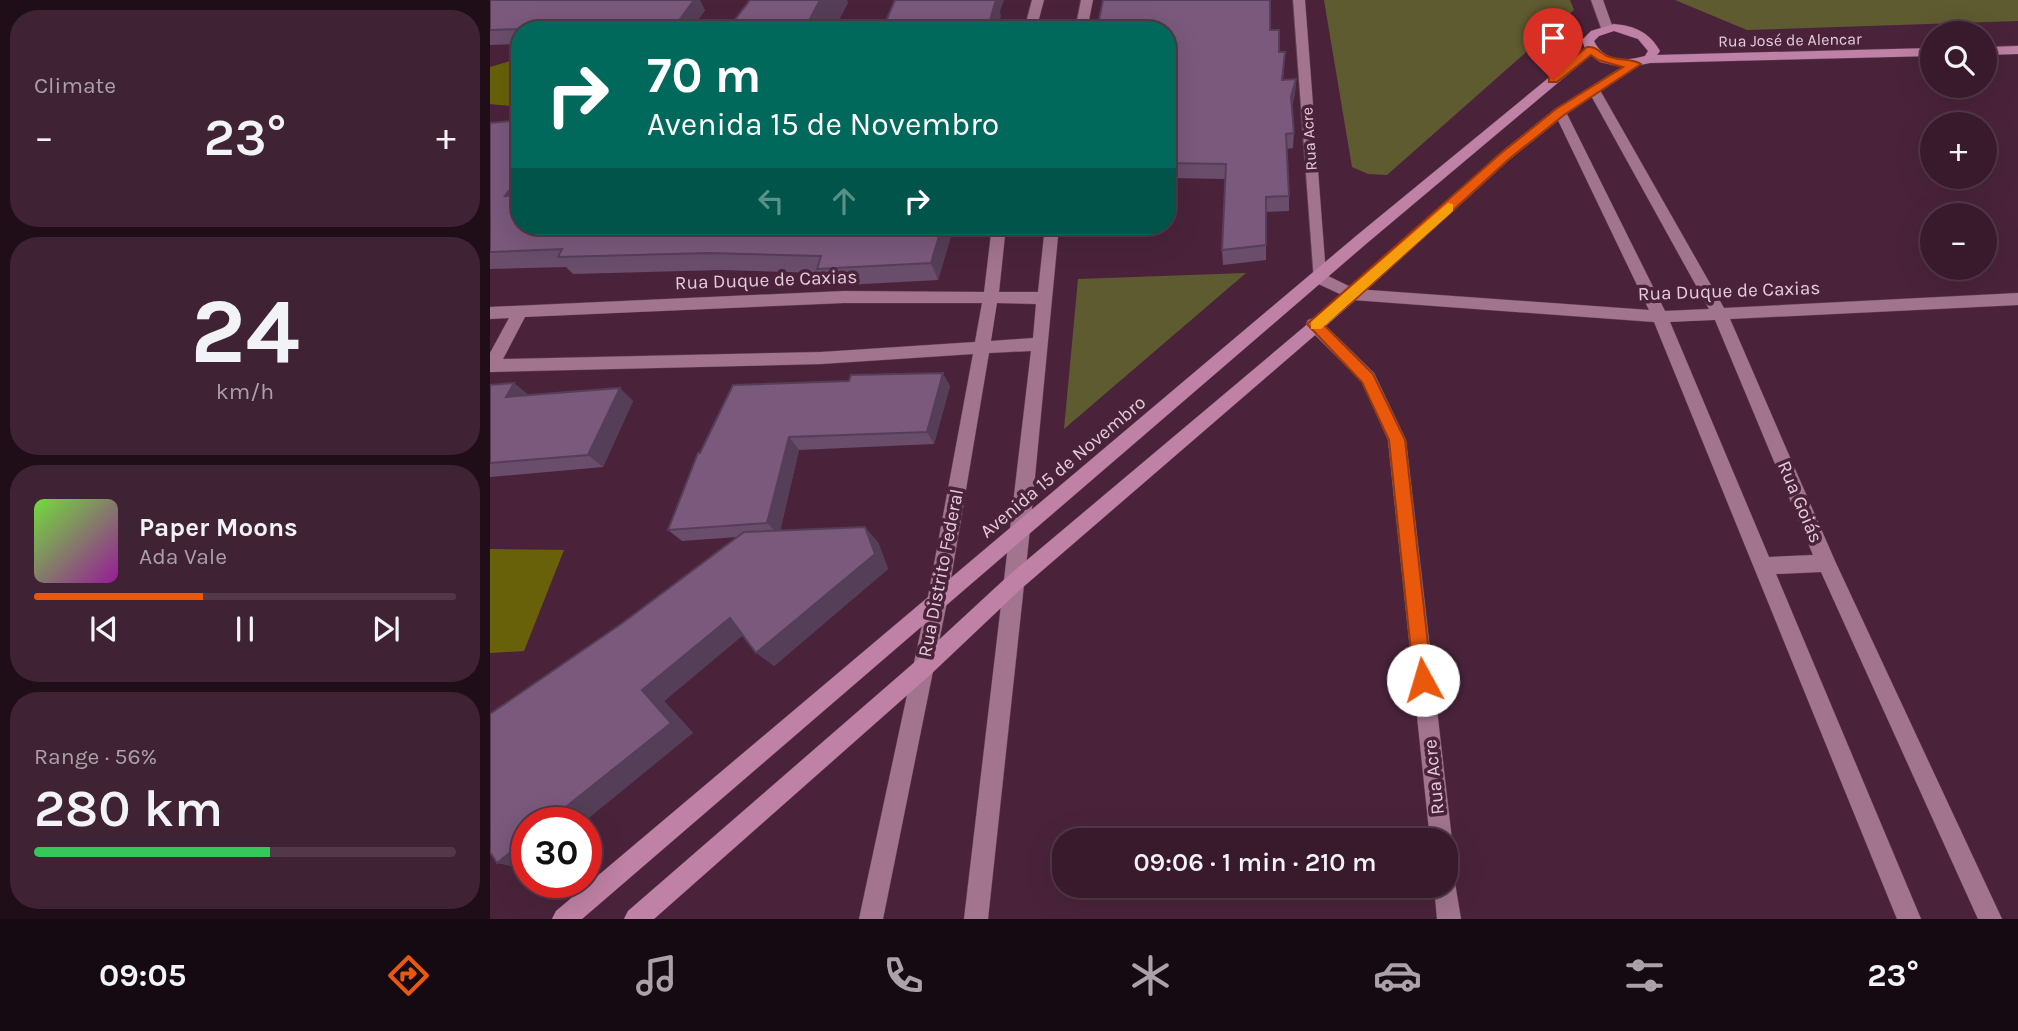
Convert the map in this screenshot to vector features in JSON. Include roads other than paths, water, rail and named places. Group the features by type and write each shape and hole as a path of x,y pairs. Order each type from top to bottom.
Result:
{"main road":[{"name":"Avenida 15 de Novembro","path":"564,919 1021,529 1591,49 1588,40 1594,32 1607,28"},
{"path":"636,919 923,668 1015,582 1314,324 1353,294 1504,157 1560,112 1642,62 1654,51 1650,42 1639,33 1623,28 1607,28"},
{"path":"1591,49 1601,58 1618,63 1642,62"},
{"path":"1997,51 2018,50"},
{"name":"Rua José de Alencar","path":"1642,62 1920,52"}],"street":[{"path":"1033,21 1038,0"},
{"path":"1083,21 1087,0"},
{"name":"Rua Acre","path":"1299,0 1319,278"},
{"path":"1597,0 1607,28"},
{"name":"Rua Goiás","path":"1595,92 1720,314 1826,563 1990,919"},
{"path":"1560,112 1660,317 1909,919"},
{"name":"Rua Distrito Federal","path":"870,919 937,602 991,296 998,235"},
{"path":"976,919 1021,529 1051,235"},
{"name":"Rua Duque de Caxias","path":"1319,278 1353,294 1660,317 2018,299"},
{"name":"Rua Duque de Caxias","path":"490,313 844,297 1043,298"},
{"path":"520,311 491,366 821,358 981,350 1038,344"},
{"name":"Rua Acre","path":"1314,324 1368,378 1397,440 1440,828"},
{"path":"1764,566 1826,563"},
{"path":"1447,898 1449,919"}]}
